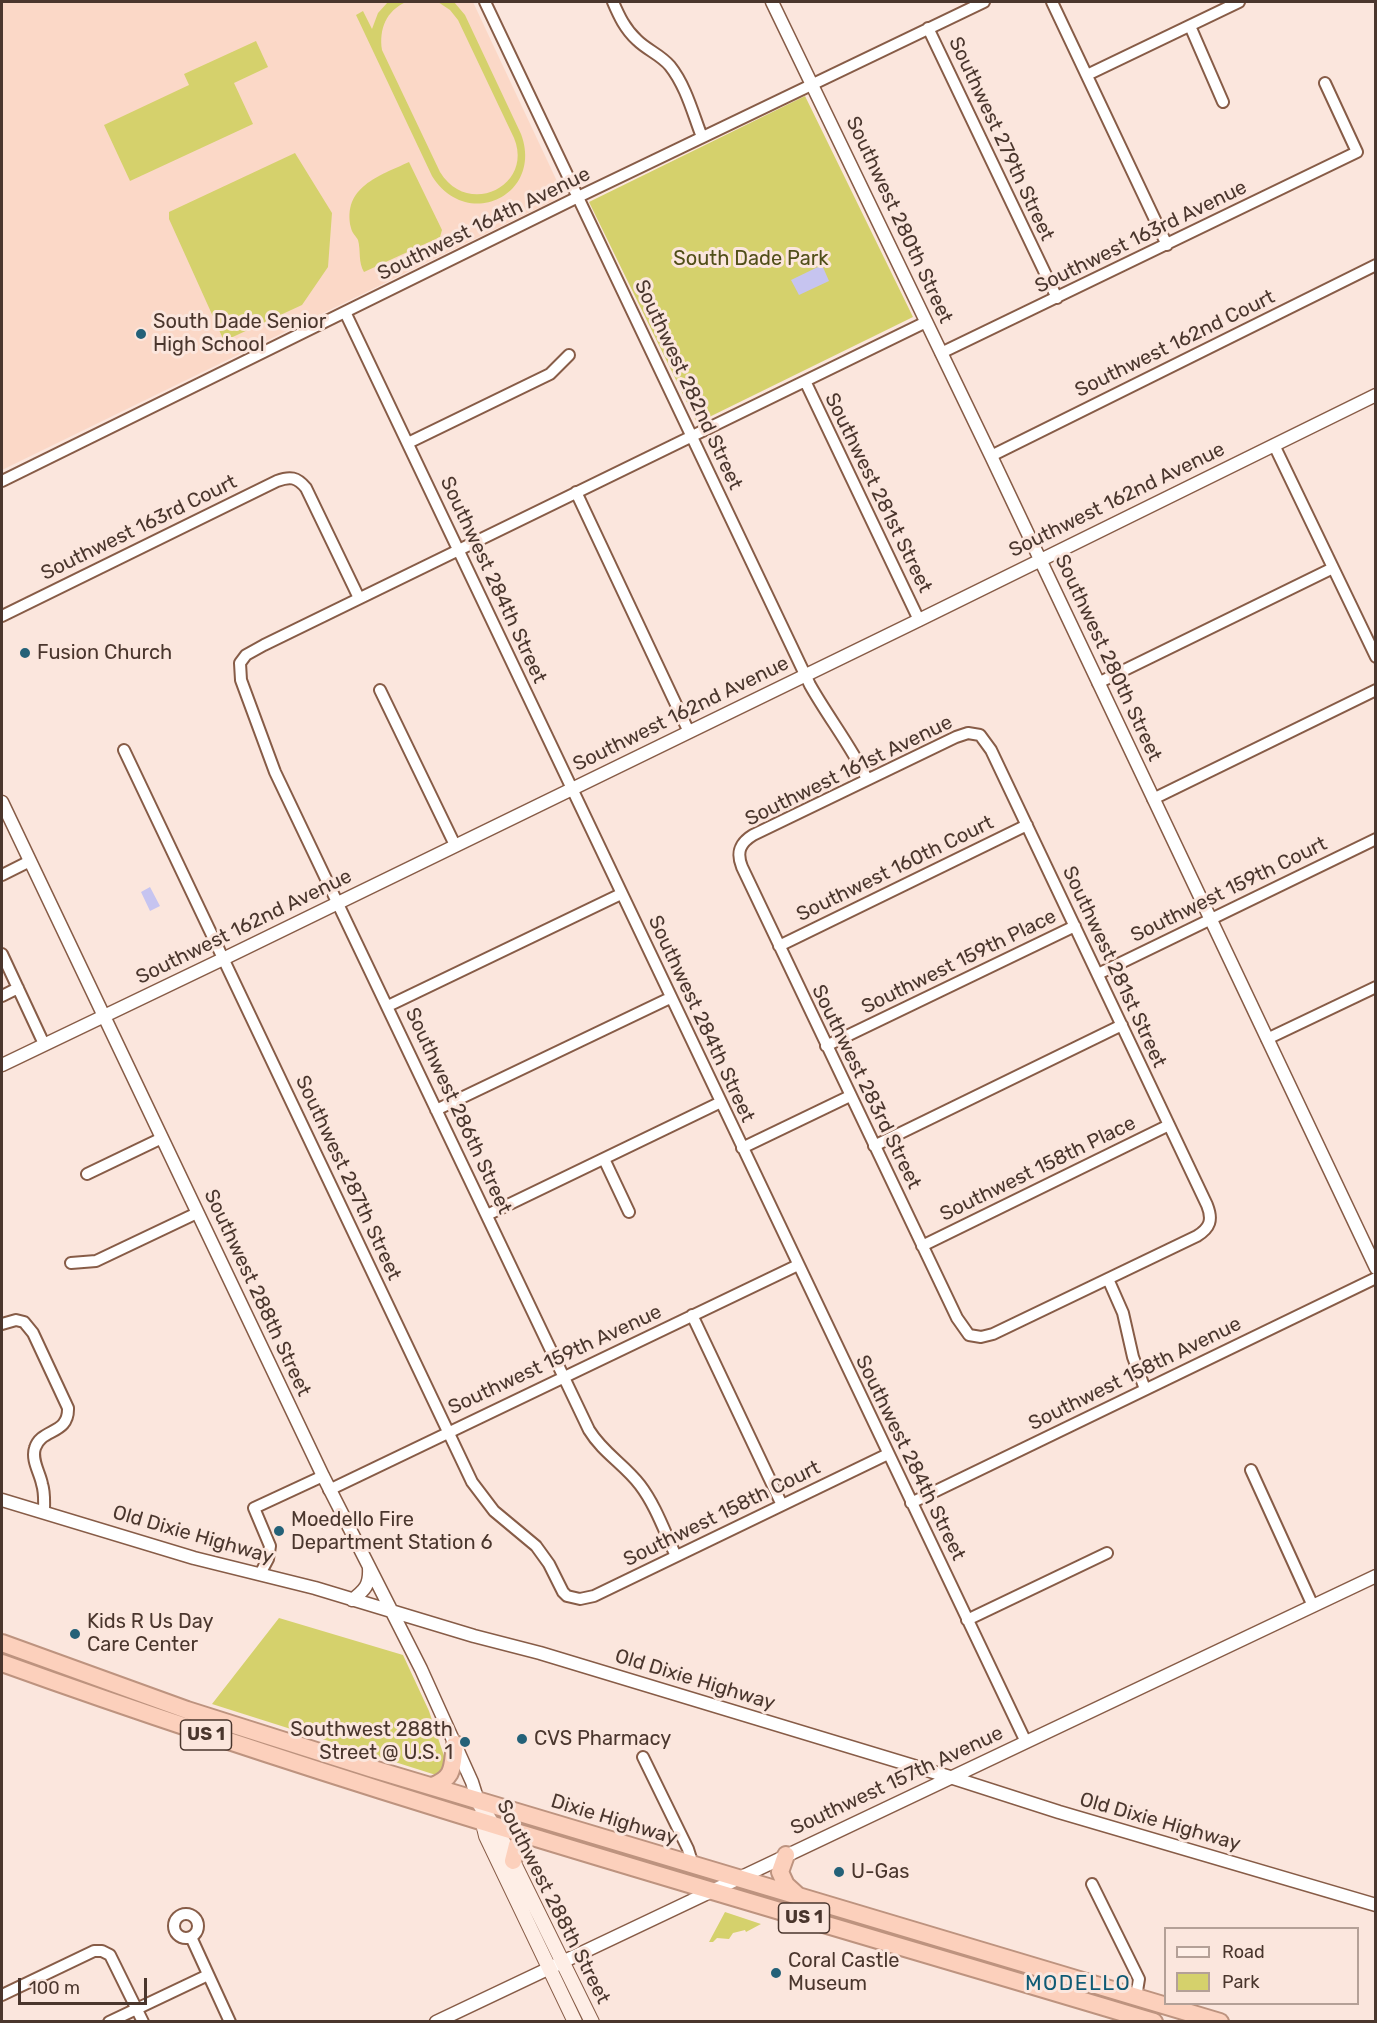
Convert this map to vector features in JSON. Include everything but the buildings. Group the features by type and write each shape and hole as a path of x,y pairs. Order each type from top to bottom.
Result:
{"highway":[{"name":"Dixie Highway","path":"2,1643 161,1701 345,1760 1220,2022"},
{"path":"2,1654 16,1659 33,1655"},
{"name":"Dixie Highway","path":"2,1663 241,1747 489,1824 1154,2022"},
{"path":"46,1679 51,1674 56,1674 124,1696 161,1701"},
{"path":"241,1747 249,1741 255,1741 310,1760 345,1760"},
{"path":"432,1786 443,1782 450,1776 454,1744"},
{"path":"513,1861 517,1845 529,1836"},
{"path":"786,1855 781,1866 782,1879 800,1897"},
{"path":"1016,1980 1043,1980 1126,2002 1136,1997"}],"main road":[{"name":"Southwest 288th Street","path":"478,1801 489,1824 513,1861 592,2022"},
{"name":"Southwest 288th Street","path":"489,1824 486,1836 575,2022"}],"street":[{"name":"Southwest 282nd Street","path":"485,2 805,675 827,715 852,749 867,779"},
{"path":"613,2 623,24 638,42 669,66 681,85 702,138"},
{"name":"Southwest 280th Street","path":"772,2 991,456 1376,1268"},
{"name":"Southwest 164th Avenue","path":"2,481 578,197 984,2"},
{"path":"1052,2 1167,245"},
{"path":"1087,75 1239,2"},
{"path":"1190,26 1223,102"},
{"name":"Southwest 279th Street","path":"928,28 1057,298"},
{"name":"Southwest 163rd Avenue","path":"940,353 1358,152 1325,83"},
{"name":"Southwest 162nd Court","path":"991,456 1376,266"},
{"name":"Southwest 284th Street","path":"345,312 1026,1742"},
{"path":"359,598 926,322"},
{"path":"408,443 550,374 569,355"},
{"name":"Southwest 281st Street","path":"805,381 919,620"},
{"name":"Southwest 162nd Avenue","path":"2,1065 919,620 1376,394"},
{"path":"1274,445 1376,657"},
{"name":"Southwest 163rd Court","path":"2,616 277,481 294,478 306,488 359,598"},
{"path":"576,492 689,732"},
{"path":"1098,683 1333,568"},
{"name":"Southwest 286th Street","path":"359,598 254,650 240,663 241,680 269,760 595,1441 638,1483 646,1494 676,1556"},
{"path":"380,690 455,845"},
{"path":"1153,799 1376,690"},
{"name":"Southwest 281st Street","path":"975,733 984,739 991,750 1209,1209 1210,1222 1206,1229 1197,1236 1108,1279"},
{"name":"Southwest 161st Avenue","path":"741,846 753,835 867,779 956,737 975,733"},
{"name":"Southwest 287th Street","path":"124,750 478,1492 494,1511 536,1546 549,1564 562,1592 571,1599"},
{"name":"Southwest 288th Street","path":"2,801 322,1476 393,1612 478,1801"},
{"name":"Southwest 160th Court","path":"779,946 1027,825"},
{"name":"Southwest 159th Court","path":"1098,974 1376,839"},
{"name":"Southwest 283rd Street","path":"741,846 739,856 742,867 922,1246 965,1331 974,1337 993,1334 1108,1279"},
{"path":"2,874 30,861"},
{"path":"388,1006 621,894"},
{"name":"Southwest 159th Place","path":"826,1046 1075,926"},
{"path":"2,954 44,1044"},
{"path":"1267,1039 1376,987"},
{"path":"2,996 18,988"},
{"path":"436,1110 670,998"},
{"path":"874,1146 1122,1025"},
{"path":"742,1148 850,1096"},
{"path":"487,1215 721,1102"},
{"name":"Southwest 158th Place","path":"922,1246 1169,1125"},
{"path":"87,1174 162,1138"},
{"path":"604,1159 629,1212"},
{"path":"71,1263 96,1261 197,1213"},
{"name":"Southwest 159th Avenue","path":"329,1490 798,1265"},
{"name":"Southwest 158th Avenue","path":"911,1503 1376,1278"},
{"path":"1108,1279 1123,1313 1133,1357 1145,1389"},
{"path":"692,1315 782,1505"},
{"path":"2,1324 10,1320 24,1322 37,1340 68,1408 63,1425 41,1439 35,1448 34,1458 44,1493 44,1512"},
{"name":"Southwest 158th Court","path":"571,1599 594,1596 888,1454"},
{"path":"1251,1470 1313,1606"},
{"path":"260,1574 268,1559 270,1546 254,1508 322,1476"},
{"name":"Old Dixie Highway","path":"2,1500 195,1558 260,1574 540,1653 1059,1812 1376,1905"},
{"path":"967,1620 1107,1553"},
{"path":"352,1600 367,1587 370,1581 369,1564"},
{"name":"Southwest 157th Avenue","path":"436,2022 1376,1576"},
{"path":"643,1757 688,1849 693,1865"},
{"path":"1092,1884 1139,1980 1136,1997"},
{"path":"191,1937 230,2022"},
{"path":"2,1995 94,1951 102,1951 110,1955 143,2022"},
{"path":"109,2022 208,1976"}],"shaded area":[{"name":"South Dade Senior High School","path":"2,2 473,2 562,192 559,198 2,470"}],"green space":[{"path":"388,2 406,2 393,10 385,22 381,42 382,50 440,172 452,186 466,193 481,194 495,190 507,182 515,170 518,155 514,138 458,20 450,10 438,2 454,2 465,15 521,134 525,156 522,174 512,189 498,199 482,203 464,202 447,193 432,176 356,15 363,11 372,29 378,13"},
{"path":"256,41 268,67 234,83 253,124 130,181 104,125 189,85 184,74"},
{"name":"South Dade Park","path":"805,96 913,317 697,423 589,202"},
{"path":"295,153 332,213 328,267 302,305 224,341 169,219 169,212"},
{"path":"409,162 442,230 440,237 364,272 358,240 351,228 352,202 365,185"},
{"path":"279,1618 403,1655 429,1711 445,1759 445,1771 436,1775 212,1704"},
{"path":"725,1912 761,1924 746,1932 745,1930 733,1933 729,1939 717,1938 709,1942"}],"water":[{"path":"822,265 829,281 799,295 791,280"},
{"path":"150,887 160,906 150,911 141,892"}],"place":[{"name":"South Dade Senior High School","path":"141,334"},
{"name":"Fusion Church","path":"25,653"},
{"name":"Moedello Fire Department Station 6","path":"279,1531"},
{"name":"Kids R Us Day Care Center","path":"75,1634"},
{"name":"CVS Pharmacy","path":"522,1739"},
{"name":"Southwest 288th Street @ U.S. 1","path":"465,1742"},
{"name":"U-Gas","path":"839,1872"},
{"name":"Coral Castle Museum","path":"776,1973"}],"district":[{"name":"MODELLO","path":"1078,1984"}]}
